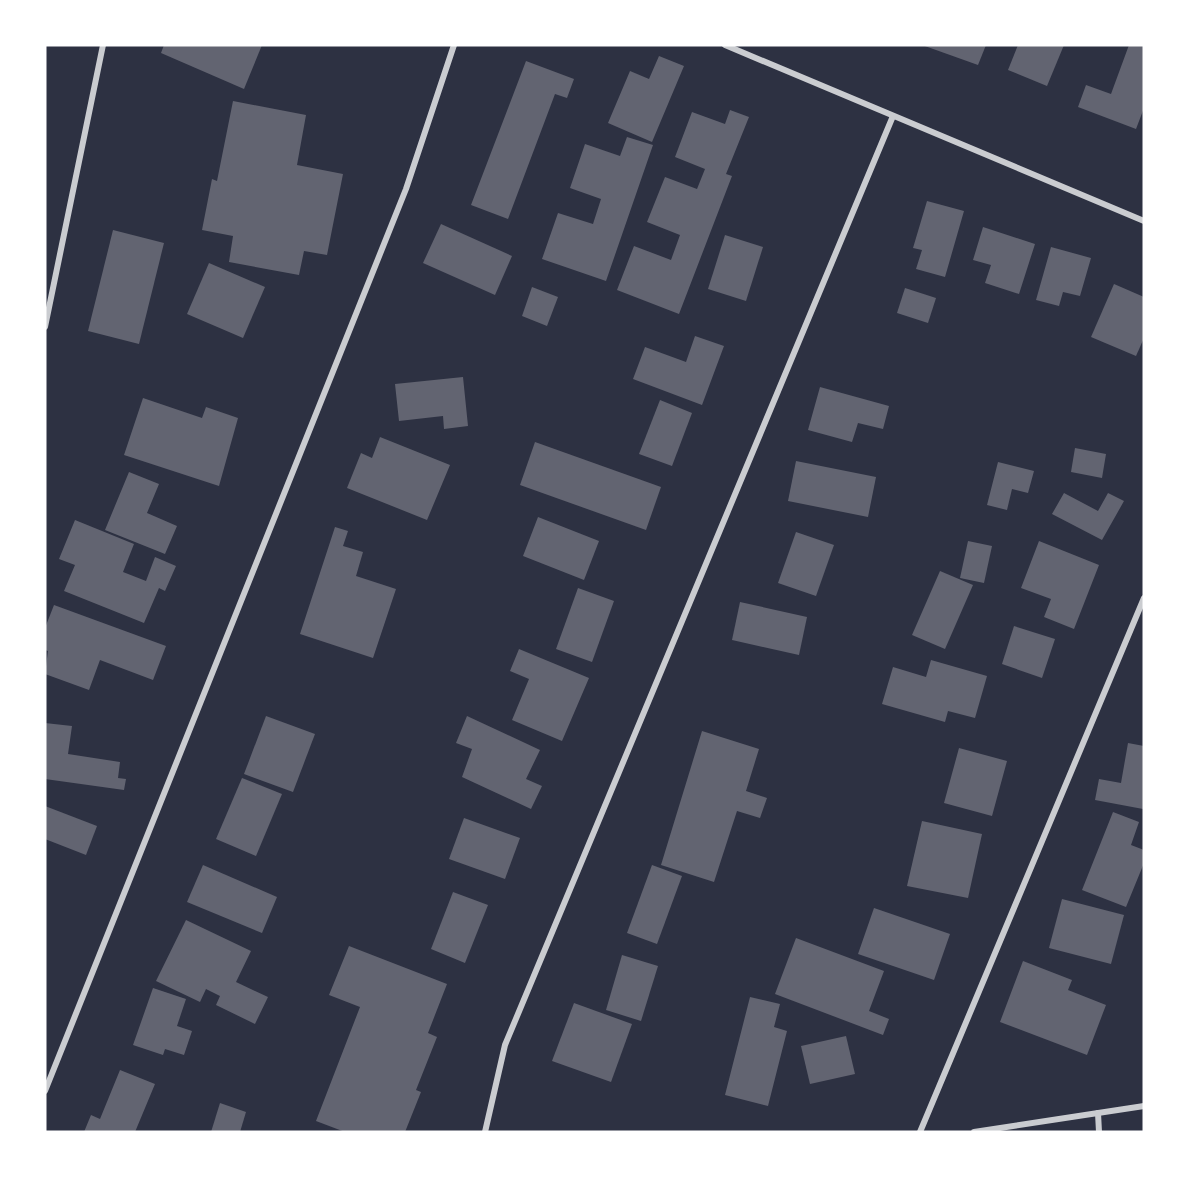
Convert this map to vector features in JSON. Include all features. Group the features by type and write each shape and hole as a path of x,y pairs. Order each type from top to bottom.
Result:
{"street":[{"path":"45,327 103,45"},
{"path":"45,1090 406,189 454,45"},
{"path":"725,45 1144,221"},
{"path":"484,1132 505,1045 893,116"},
{"path":"920,1132 1144,598"},
{"path":"974,1132 1144,1106"},
{"path":"1098,1113 1099,1132"}],"building":[{"path":"164,45 262,45 244,89 161,53"},
{"path":"922,45 986,45 978,65"},
{"path":"1018,45 1064,45 1047,86 1008,70"},
{"path":"1129,45 1144,45 1144,108 1136,129 1078,107 1086,85 1111,94"},
{"path":"659,56 684,66 652,142 608,123 630,71 649,79"},
{"path":"526,61 574,79 567,98 555,94 508,219 471,205"},
{"path":"233,101 306,115 297,165 343,174 327,255 304,251 299,275 229,262 233,236 202,230 212,179 217,181"},
{"path":"730,110 749,117 726,174 732,176 679,314 617,290 634,246 671,260 680,235 647,222 665,177 697,189 705,169 675,157 692,112 725,124"},
{"path":"627,137 653,145 606,281 542,259 558,213 593,224 601,199 570,188 585,144 620,156"},
{"path":"927,201 964,211 945,277 916,269 922,250 913,248"},
{"path":"441,224 512,256 495,295 423,263"},
{"path":"983,227 1035,244 1019,294 985,283 991,265 973,260"},
{"path":"113,230 164,243 139,344 88,331"},
{"path":"725,235 763,247 746,301 708,289"},
{"path":"1051,247 1091,258 1080,296 1063,292 1059,306 1036,300"},
{"path":"209,263 265,287 243,338 187,314"},
{"path":"1114,284 1144,297 1144,338 1136,356 1091,337"},
{"path":"532,287 558,297 547,326 522,316"},
{"path":"905,288 936,298 928,323 897,313"},
{"path":"695,336 724,346 702,405 633,379 645,347 686,362"},
{"path":"463,377 468,426 444,429 443,416 399,421 395,384"},
{"path":"820,387 889,406 883,429 858,423 852,442 808,430"},
{"path":"143,398 202,418 206,407 238,418 219,486 124,455"},
{"path":"660,400 692,413 672,466 639,454"},
{"path":"380,437 450,465 427,520 347,488 361,453 372,458"},
{"path":"535,442 661,487 646,530 520,485"},
{"path":"1075,448 1106,454 1102,478 1071,472"},
{"path":"796,461 876,477 868,517 788,501"},
{"path":"998,462 1034,471 1028,493 1012,489 1007,510 987,505"},
{"path":"129,472 159,484 147,513 177,526 165,554 105,530"},
{"path":"1064,493 1098,511 1108,493 1124,501 1102,540 1052,514"},
{"path":"538,517 599,541 584,580 523,556"},
{"path":"75,520 134,544 123,572 146,581 155,557 176,566 165,591 159,588 144,623 64,591 75,565 59,559"},
{"path":"335,527 348,531 343,546 363,552 356,576 396,589 373,658 300,634"},
{"path":"796,532 834,545 816,596 778,583"},
{"path":"968,541 992,546 984,583 960,578"},
{"path":"1039,541 1099,565 1074,629 1044,617 1051,599 1021,588"},
{"path":"940,571 973,585 945,649 912,635"},
{"path":"578,588 614,601 592,662 556,649"},
{"path":"740,602 807,617 799,655 732,640"},
{"path":"54,605 166,646 153,680 100,660 89,690 45,674 48,651 45,650 45,628"},
{"path":"1014,626 1055,639 1042,678 1002,664"},
{"path":"519,649 589,678 562,741 512,720 529,679 510,671"},
{"path":"931,660 987,676 975,718 948,711 945,722 882,704 893,667 926,677"},
{"path":"266,716 315,734 293,792 244,774"},
{"path":"467,716 540,750 526,779 542,786 531,809 462,777 472,749 456,743"},
{"path":"45,723 72,726 68,754 120,762 118,778 126,779 124,790 45,779"},
{"path":"702,731 759,749 746,791 767,798 760,818 737,811 714,882 661,865"},
{"path":"1128,743 1144,746 1143,809 1095,800 1099,779 1121,783"},
{"path":"959,748 1007,761 992,816 944,803"},
{"path":"242,778 282,794 256,856 216,839"},
{"path":"45,806 97,826 86,855 45,839"},
{"path":"1113,812 1139,822 1131,845 1144,850 1144,863 1126,907 1082,890"},
{"path":"464,818 520,838 505,879 449,859"},
{"path":"922,821 982,834 968,898 907,886"},
{"path":"203,865 277,897 262,933 187,902"},
{"path":"652,865 682,876 657,944 627,933"},
{"path":"453,892 488,905 465,963 431,949"},
{"path":"1062,899 1124,915 1111,964 1049,948"},
{"path":"874,908 950,934 934,980 858,954"},
{"path":"186,920 251,951 236,982 268,997 255,1024 216,1005 220,996 206,989 200,1002 156,981"},
{"path":"796,938 884,971 869,1011 889,1019 883,1035 775,994"},
{"path":"349,946 447,984 428,1033 437,1037 416,1090 421,1092 405,1132 345,1132 316,1121 360,1007 329,995"},
{"path":"622,955 658,966 641,1021 606,1010"},
{"path":"1023,961 1072,980 1068,990 1106,1005 1087,1055 1000,1022"},
{"path":"153,988 186,999 177,1026 192,1031 184,1055 165,1049 163,1055 133,1045"},
{"path":"750,997 780,1004 774,1027 787,1031 768,1106 725,1095"},
{"path":"574,1003 632,1024 611,1082 552,1061"},
{"path":"846,1036 855,1074 810,1084 801,1046"},
{"path":"120,1070 155,1084 135,1132 84,1132 91,1115 100,1119"},
{"path":"220,1103 246,1112 240,1132 211,1132"}]}
